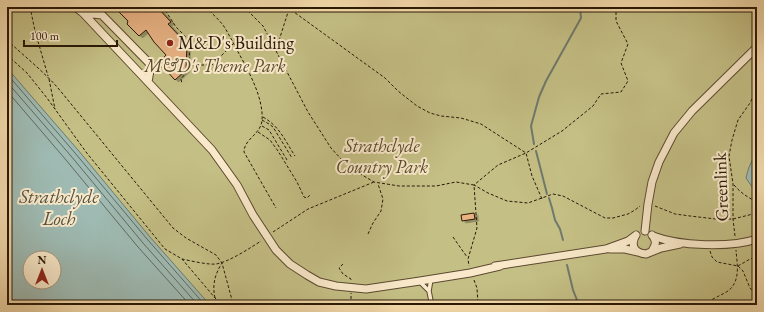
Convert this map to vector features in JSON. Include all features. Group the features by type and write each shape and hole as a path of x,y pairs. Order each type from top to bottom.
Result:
{"street":[{"path":"75,7 83,13 212,150 237,185 253,215 276,250 290,264 319,282 336,286 366,289 420,281 606,248 628,241 638,233 645,231 663,240 685,244 736,243 757,239"},
{"path":"83,13 102,15 151,66 148,82"},
{"path":"645,231 652,182 659,162 674,133 692,111 757,47"},
{"path":"636,235 633,241 633,246 638,252"},
{"path":"652,251 655,245 655,238 653,236"},
{"path":"606,248 625,249 646,254 652,251 685,244"},
{"path":"352,288 399,282 453,271 500,266"}],"lane":[{"path":"430,302 429,291 431,279"},
{"path":"420,281 429,291"}],"path":[{"path":"30,7 56,110"},
{"path":"162,7 176,27 188,39 190,68 181,79 182,84"},
{"path":"206,7 224,26 258,93 262,112 261,125 257,134 244,148 244,152 276,208"},
{"path":"244,7 263,26 308,112 331,148 342,160 357,172 374,182 399,186 436,186 456,182 474,185 507,201 528,203 553,194 563,196 605,218 614,218 648,204 654,205 674,214 733,220 757,212"},
{"path":"287,7 385,78 398,91 417,106 430,113 441,116 461,118 481,124 526,153 532,176 542,199"},
{"path":"474,185 498,165 526,153 568,126 593,106 601,94 621,92 628,81 621,63 628,44 616,21 616,7"},
{"path":"276,51 290,8"},
{"path":"7,40 49,78 173,228 186,238 216,255 222,263 232,300 236,305"},
{"path":"190,66 208,64 211,66 233,44"},
{"path":"7,55 27,74 56,110 86,152 165,249 182,259 221,305"},
{"name":"Greenlink","path":"738,266 733,220 733,184 728,156 738,120 750,103 757,88"},
{"path":"262,116 272,122 277,128 294,156"},
{"path":"262,120 273,128 292,158"},
{"path":"261,125 269,130 287,160"},
{"path":"258,132 270,140 278,151 297,182 304,197 307,198 312,194"},
{"path":"182,259 215,264 222,263 235,257 308,209 374,182"},
{"path":"368,234 381,211 383,199 378,183"},
{"path":"733,184 740,192 757,202"},
{"path":"469,267 468,258 477,228 474,185"},
{"path":"453,236 468,258"},
{"path":"709,244 712,258 717,262 738,266 743,271 750,288 755,294 757,294"},
{"path":"738,266 757,257"},
{"path":"215,298 214,286 216,274 222,263"},
{"path":"343,264 339,268 343,274 351,279 351,305"},
{"path":"704,305 708,301 729,290 736,280 738,266"},
{"path":"471,276 477,288 478,305"},
{"path":"346,305 362,305"}],"green space":[{"name":"Strathclyde Country Park","path":"7,7 757,7 757,305 7,305"}],"water":[{"name":"Strathclyde Loch","path":"7,68 78,150 150,237 210,305 16,305 7,297"},
{"path":"757,154 757,192 746,178 750,165"}],"building":[{"name":"M&D's Building","path":"114,7 157,7 171,22 168,24 187,44 186,70 175,80 163,67 160,67 158,65 159,63 166,55 154,42 146,30 139,36 127,24 128,21"},
{"path":"474,213 475,219 462,221 461,215"}],"waterway":[{"path":"534,144 531,126 539,97 546,81 581,18 580,7"},
{"path":"536,151 547,194"},
{"path":"549,198 555,220 560,229 563,240"},
{"path":"567,265 573,290 579,305"},
{"path":"7,303 11,300 42,305"}],"place":[{"name":"M&D's Building","path":"170,43"}],"park label":[{"name":"M&D's Theme Park","path":"215,66"}]}
